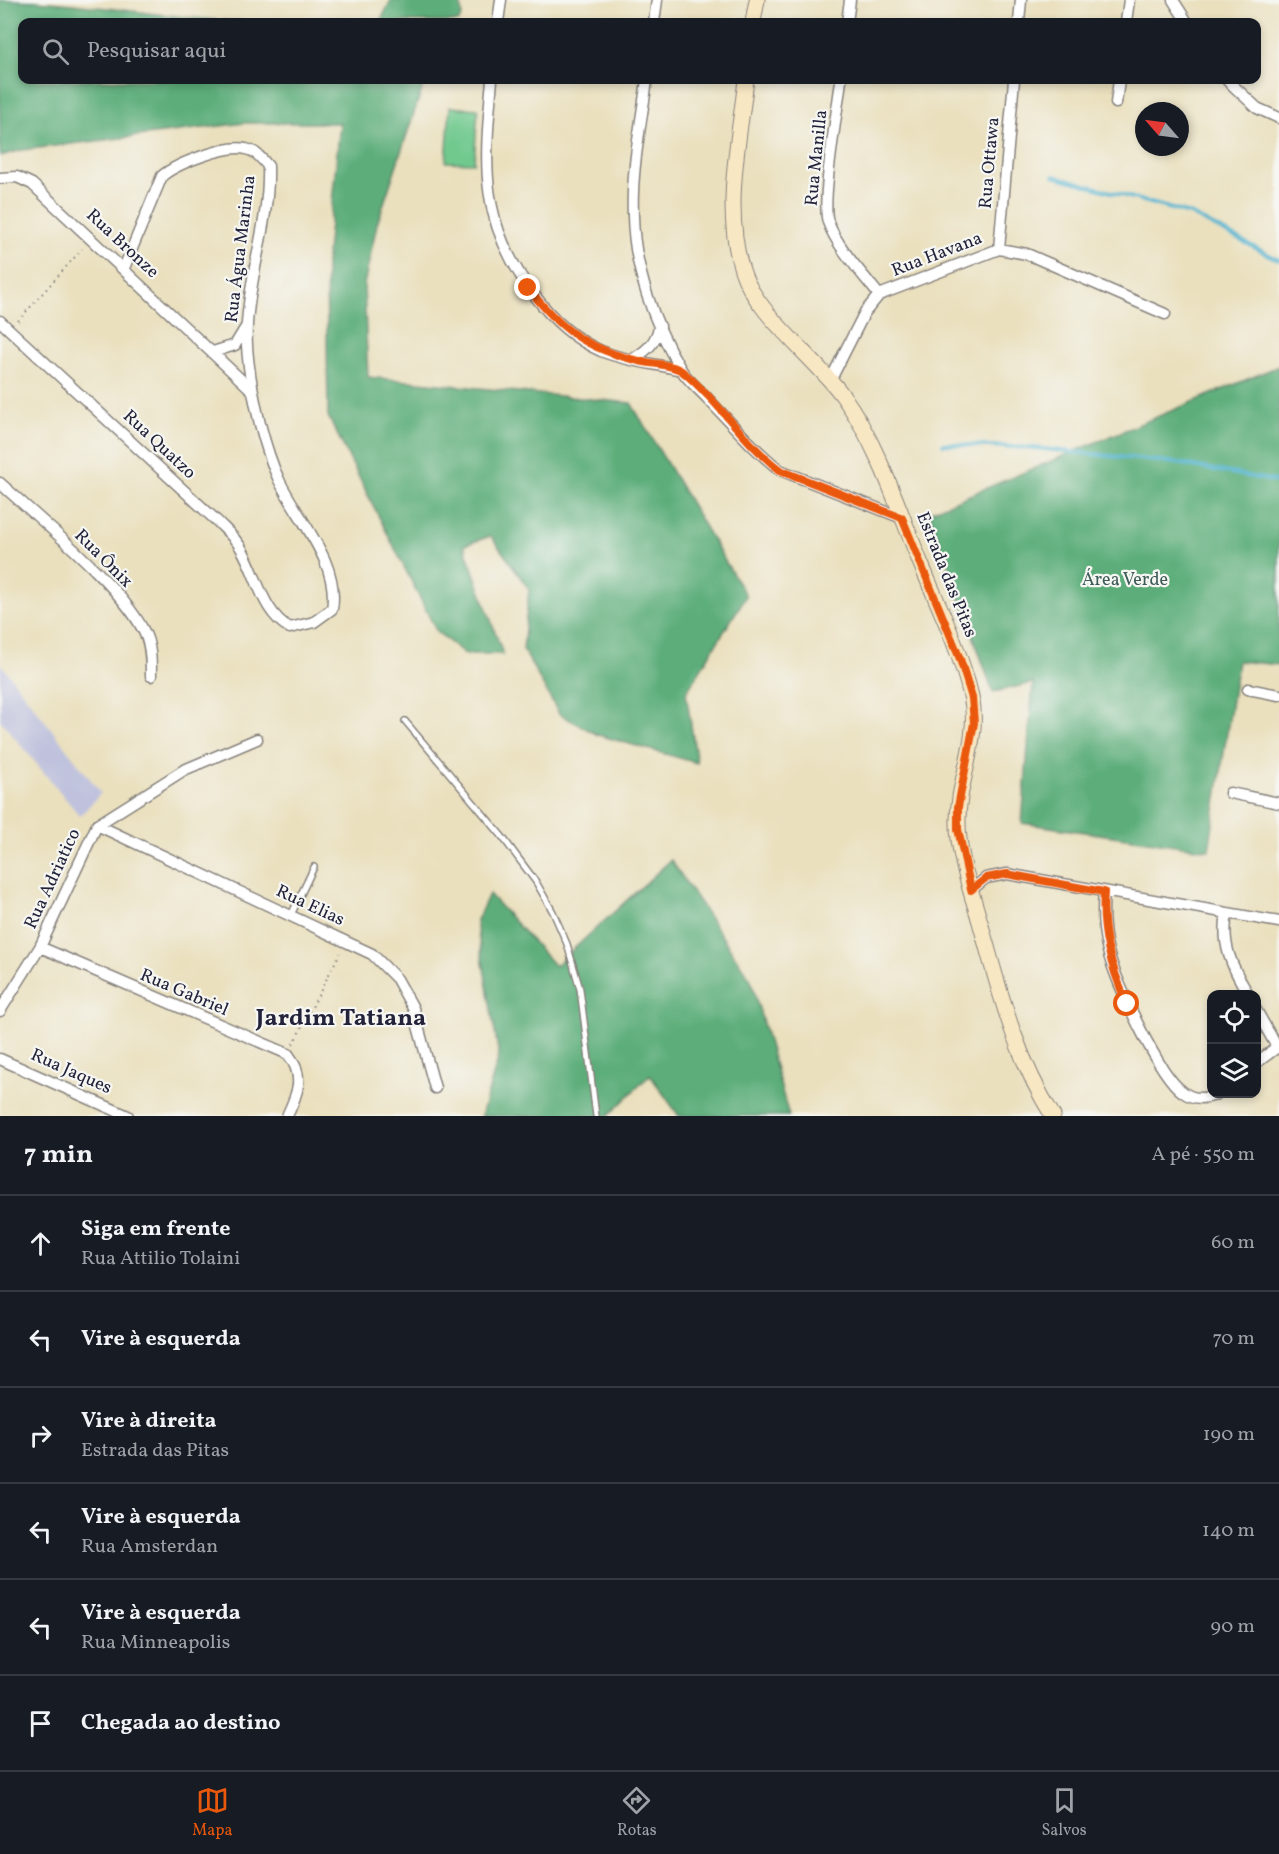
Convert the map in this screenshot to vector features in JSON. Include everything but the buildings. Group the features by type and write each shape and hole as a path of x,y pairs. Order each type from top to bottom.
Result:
{"main road":[{"path":"754,18 757,0"},
{"name":"Estrada das Pitas","path":"746,84 734,212 736,248 742,272 754,297 843,396 868,441 960,659 972,698 974,723 958,807 958,829 971,890 1018,1050 1053,1116"}],"street":[{"path":"499,18 501,0"},
{"path":"655,18 657,0"},
{"path":"848,18 850,0"},
{"path":"1019,18 1021,0"},
{"path":"1127,18 1129,0"},
{"path":"1173,0 1184,18"},
{"path":"492,84 486,166 497,234 528,288 565,329 602,351 681,370"},
{"path":"647,84 633,216 642,278 660,326 681,370 763,457 780,470 902,518"},
{"name":"Rua Manilla","path":"840,84 826,197 828,221 844,249 879,295"},
{"name":"Rua Ottawa","path":"999,249 1014,84"},
{"path":"1116,103 1118,84"},
{"path":"1231,84 1257,108 1279,118"},
{"name":"Rua Água Marinha","path":"124,268 162,176 174,166 220,151 243,148 257,153 268,166 268,180 247,325 253,391 260,423 278,479 318,548 332,583 334,596 332,609 314,622 290,628 278,621 271,611"},
{"name":"Rua Bronze","path":"0,178 17,177 32,184 253,391"},
{"name":"Rua Havana","path":"830,381 865,312 879,295 999,249 1027,254 1165,314"},
{"name":"Rua Quatzo","path":"0,321 219,523 240,546 271,611"},
{"path":"213,352 235,345 247,325"},
{"path":"633,359 656,341 660,326"},
{"name":"Rua Ônix","path":"0,483 77,555 134,614 147,637 151,676"},
{"path":"1248,689 1279,695"},
{"name":"Rua Adriatico","path":"0,1011 40,947 97,825 184,770 257,739"},
{"path":"1230,793 1279,803"},
{"name":"Rua Elias","path":"97,825 372,954 397,979 413,1008 435,1088"},
{"path":"971,890 986,878 1007,874 1279,922"},
{"path":"1104,892 1102,915 1106,941 1127,1004 1176,1087 1192,1097 1207,1097"},
{"path":"1227,913 1224,933 1228,956 1246,990"},
{"name":"Rua Gabriel","path":"40,947 288,1054"},
{"path":"1261,1017 1278,1046 1261,1060"},
{"path":"288,1054 296,1065 300,1081 288,1116"},
{"name":"Rua Jaques","path":"0,1059 128,1116"}],"lane":[{"path":"405,722 501,835 536,882 553,912 567,944 580,989 596,1116"},
{"path":"291,915 314,867"}],"path":[{"path":"10,330 92,238"},
{"path":"288,1054 346,940"}],"shaded area":[{"path":"0,663 101,793 80,816 0,720"}],"green space":[{"path":"0,0 65,3 193,18 18,18 18,84 424,84 377,224 364,285 368,377 631,403 746,596 686,693 697,763 598,735 559,714 523,649 529,589 491,536 464,545 503,654 465,654 437,632 328,416 326,263 340,123 245,123 22,150 0,156"},
{"path":"391,0 460,0 462,15 460,18 382,18"},
{"path":"450,107 478,109 474,163 446,162"},
{"name":"Área Verde","path":"1279,366 1279,665 1238,661 1209,850 1022,823 1033,683 993,692 929,512"},
{"path":"671,860 751,980 789,1116 679,1116 650,1075 608,1116 481,1116 499,1056 476,922 489,894 555,966"}],"waterway":[{"path":"1054,176 1190,214 1279,260"},
{"path":"943,444 1034,448 1177,463 1279,482"}],"district":[{"name":"Jardim Tatiana","path":"341,1019"}],"route":[{"path":"528,288 547,312 565,329 583,341 602,351 681,370 763,457 780,470 902,518 960,659 972,698 974,723 958,807 958,829 971,890 986,878 1007,874 1104,892 1102,915 1104,933 1112,967 1127,1004"}]}
